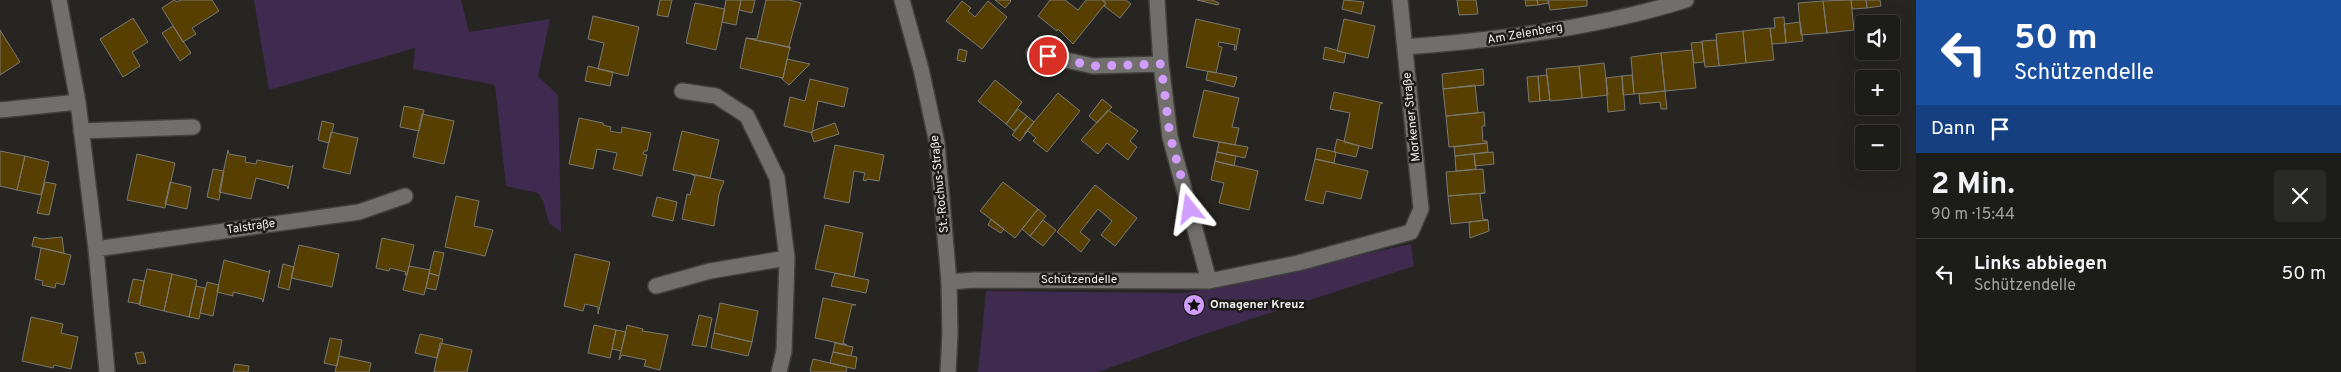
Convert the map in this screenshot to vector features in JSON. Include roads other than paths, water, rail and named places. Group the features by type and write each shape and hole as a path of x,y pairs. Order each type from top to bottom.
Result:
{"street":[{"path":"59,0 78,102 96,249 107,372"},
{"name":"St.-Rochus-Straße","path":"902,0 921,69 937,143 949,282 950,334 948,372"},
{"path":"1157,0 1161,64 1170,136 1209,281"},
{"name":"Morkener Straße","path":"1400,0 1421,208 1411,232"},
{"name":"Am Zelenberg","path":"1405,47 1484,41 1643,6 1686,0"},
{"path":"1034,53 1093,66 1161,64"},
{"path":"682,91 716,96 746,116 777,178 786,258 784,351 779,372"},
{"path":"0,110 78,102"},
{"path":"81,131 193,127"},
{"name":"Talstraße","path":"96,249 359,212 405,196"},
{"name":"Schützendelle","path":"949,282 975,280 1209,281 1298,263 1411,232"},
{"path":"656,286 710,271 786,258"}],"place":[{"name":"Omagener Kreuz","path":"1194,305"}]}
